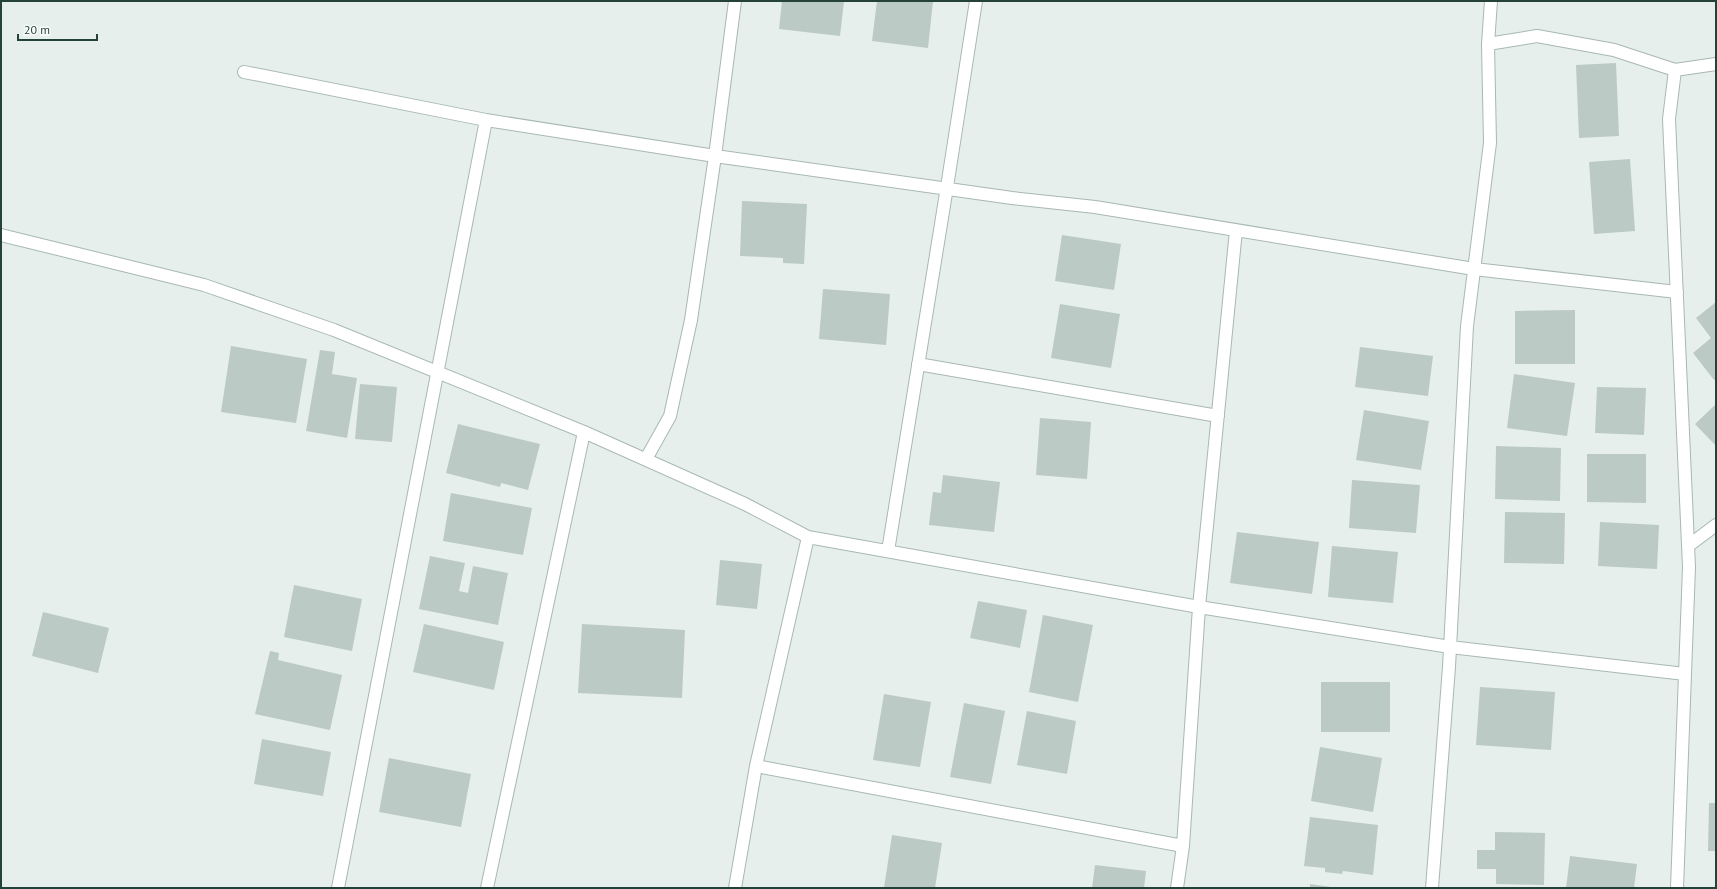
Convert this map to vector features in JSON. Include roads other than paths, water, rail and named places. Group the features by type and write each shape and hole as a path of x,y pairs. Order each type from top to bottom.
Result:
{"street":[{"path":"646,459 670,416 690,320 715,156 735,1"},
{"path":"888,551 976,1"},
{"path":"1432,888 1450,647 1467,326 1490,143 1488,44 1491,1"},
{"path":"1488,44 1537,36 1614,50 1675,70 1716,64"},
{"path":"1675,70 1669,119 1689,566 1677,888"},
{"path":"244,72 486,120 715,156 1012,198 1096,207 1474,269 1677,292"},
{"path":"338,888 486,120"},
{"path":"1177,888 1183,846 1199,607 1236,230"},
{"path":"1,235 204,285 334,330 584,432 646,459 745,504 808,537 1199,607 1450,647 1685,674"},
{"path":"918,364 1218,416"},
{"path":"487,888 584,432"},
{"path":"1688,546 1716,525"},
{"path":"735,888 756,766 808,537"},
{"path":"756,766 1183,846"}]}
